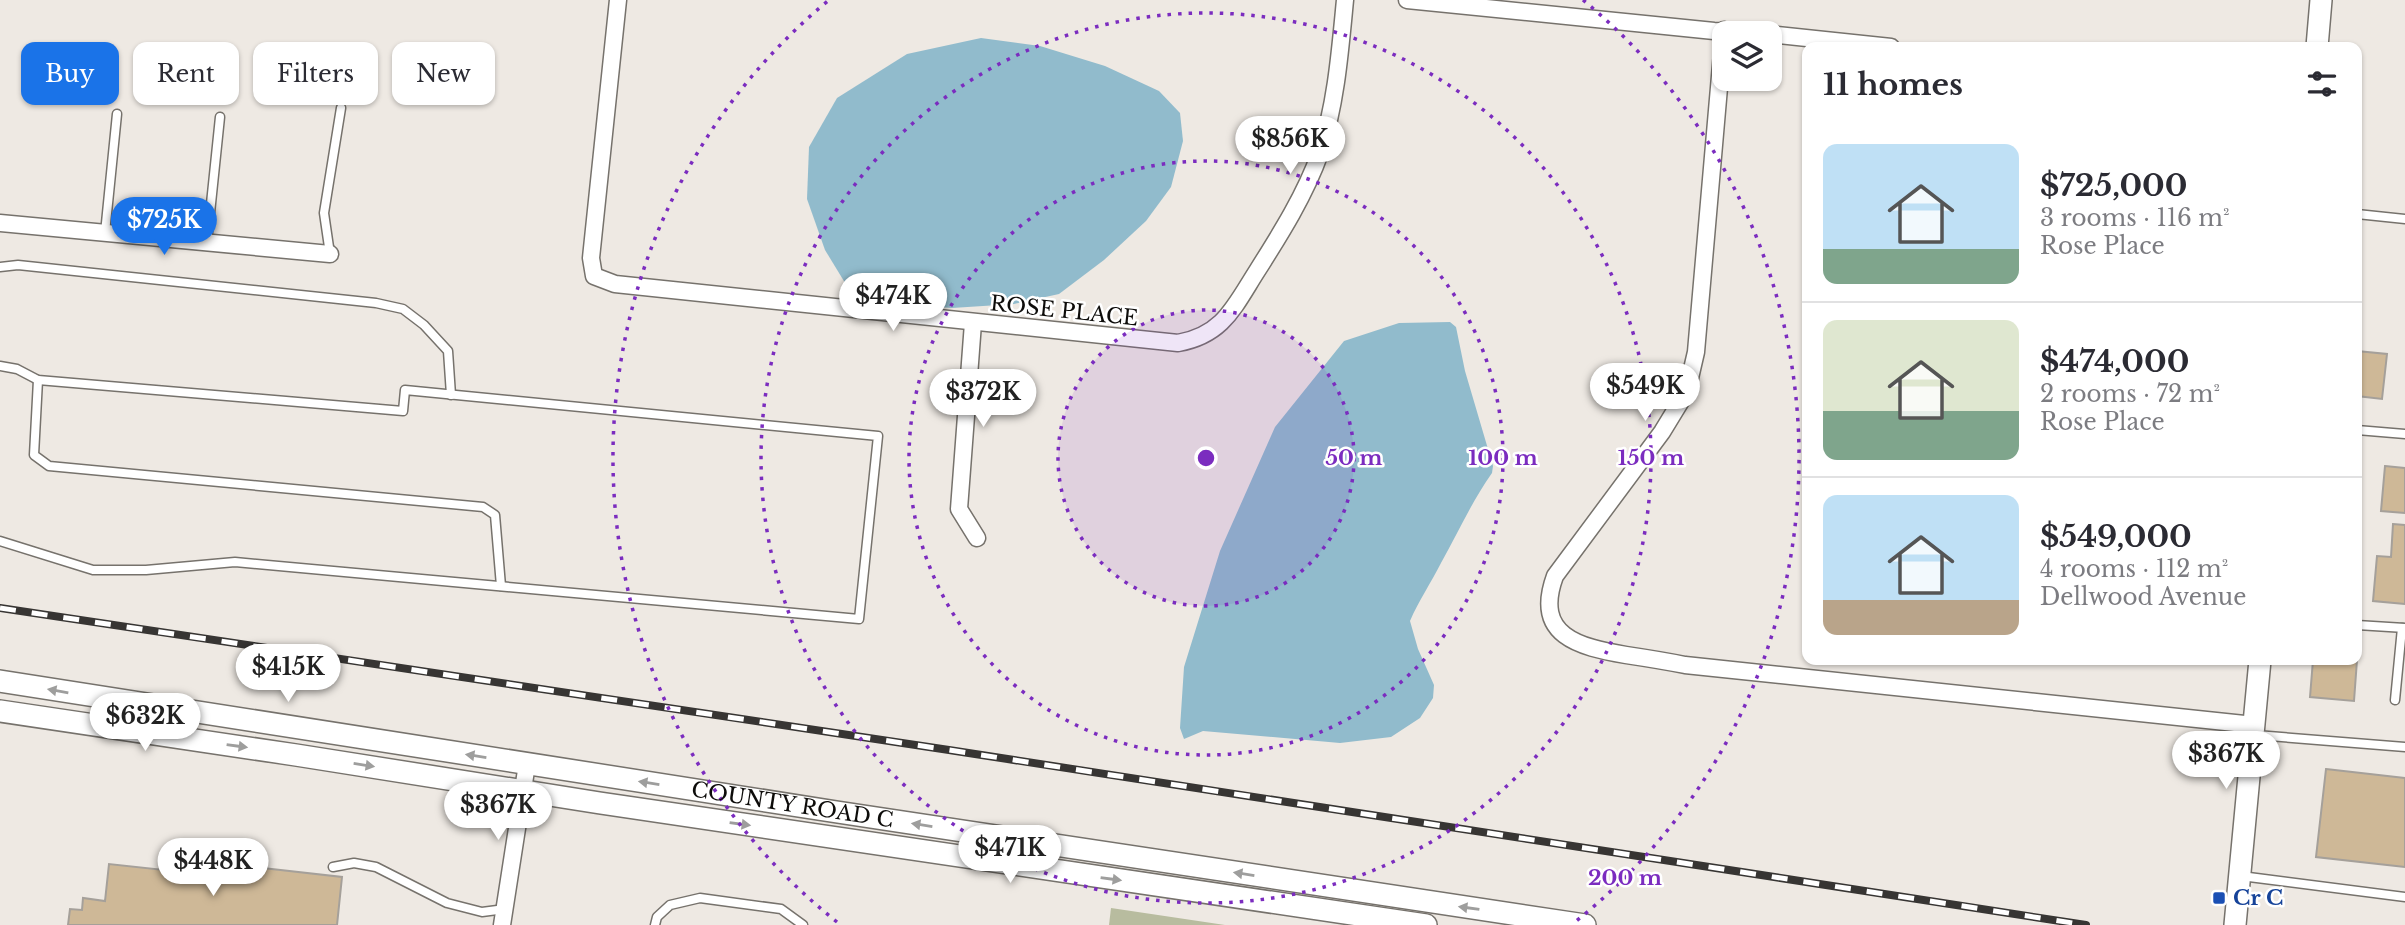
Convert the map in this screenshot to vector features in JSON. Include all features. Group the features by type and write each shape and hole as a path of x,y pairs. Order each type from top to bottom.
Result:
{"main road":[{"path":"2317,42 2321,0"},
{"path":"2235,925 2260,665"},
{"name":"COUNTY ROAD C","path":"0,681 1585,925"},
{"name":"COUNTY ROAD C","path":"0,711 1426,925"}],"street":[{"name":"ROSE PLACE","path":"618,0 591,258 594,276 615,284 1178,344 1198,340 1225,320 1280,236 1302,194 1320,153 1332,109 1345,0"},
{"path":"1407,0 1712,29"},
{"path":"1782,35 1844,42"},
{"path":"1719,91 1696,352 1687,391 1662,432 1558,571 1550,591 1550,607 1554,621 1563,634 1575,643 1593,649 1685,665 2253,730"},
{"path":"0,223 330,254"},
{"path":"973,323 958,509 977,538"},
{"path":"503,917 527,764"}],"lane":[{"path":"330,254 324,213 341,108"},
{"path":"105,233 117,114"},
{"path":"207,242 220,117"},
{"path":"2362,215 2405,219"},
{"path":"0,267 18,265 376,303 403,309 424,325 448,351 451,395"},
{"path":"0,366 17,369 38,380 403,411 405,390 878,436 859,619 235,562 146,570 93,570 0,541"},
{"path":"38,380 34,455 49,466 483,508 495,515 501,586"},
{"path":"2362,430 2405,434"},
{"path":"2362,625 2403,628 2395,701"},
{"path":"2253,730 2405,747"},
{"path":"332,867 354,863 376,867 447,903 503,917"},
{"path":"2239,875 2405,897"},
{"path":"655,925 657,917 670,905 700,898 781,909 803,925"}],"green space":[{"path":"1111,908 1225,925 1109,925"}],"water":[{"path":"981,38 1040,46 1105,66 1159,91 1180,113 1183,141 1171,187 1146,221 1104,260 1059,294 1014,304 952,308 874,300 850,291 825,250 807,199 809,147 837,98 907,54"},
{"path":"1450,322 1456,327 1465,371 1493,466 1492,473 1410,621 1418,649 1434,685 1433,698 1420,718 1391,737 1340,743 1203,731 1184,739 1180,728 1184,667 1220,551 1275,427 1344,341 1399,323"}],"building":[{"path":"2362,352 2387,354 2382,399 2362,397"},
{"path":"2385,466 2405,468 2405,513 2381,511"},
{"path":"2393,524 2405,525 2405,604 2373,601 2377,556 2391,557"},
{"path":"2313,665 2357,665 2354,701 2310,697"},
{"path":"2326,769 2405,778 2405,867 2316,857"},
{"path":"220,863 342,877 337,925 68,925 70,909 82,910 83,898 105,901 109,864 219,876"}],"railway":[{"path":"0,608 949,750 2086,925"}],"place":[{"name":"Cr C","path":"2219,898"}]}
